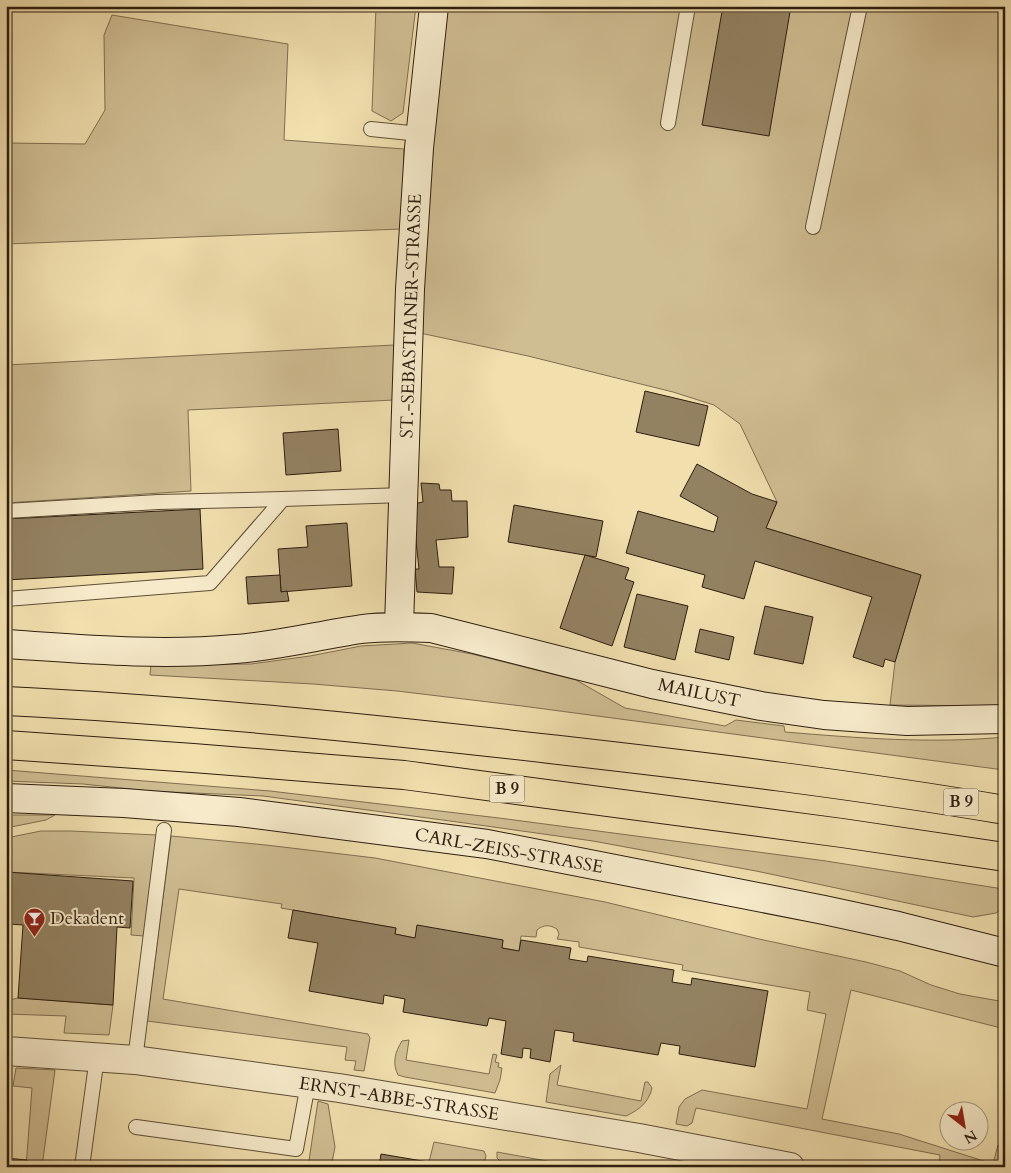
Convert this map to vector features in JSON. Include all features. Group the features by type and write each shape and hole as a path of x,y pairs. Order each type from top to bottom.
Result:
{"highway":[{"name":"B 9","path":"6,701 392,731 666,762 917,795 1005,810"},
{"name":"B 9","path":"6,745 404,775 842,833 1005,857"}],"street":[{"name":"ST.-SEBASTIANER-STRASSE","path":"399,626 410,289 420,134 434,6"},
{"name":"MAILUST","path":"6,644 184,652 284,644 363,629 399,626 431,628 652,684 761,706 824,714 907,721 1005,719"},
{"name":"CARL-ZEISS-STRASSE","path":"6,798 124,803 238,812 487,844 814,908 898,926 1005,953"},
{"name":"ERNST-ABBE-STRASSE","path":"6,1051 135,1060 308,1084 612,1134 790,1167"}],"lane":[{"path":"668,123 688,6"},
{"path":"813,227 860,6"},
{"path":"371,129 420,134"},
{"path":"6,511 158,502 404,495"},
{"path":"6,599 210,583 283,499"},
{"path":"135,1060 164,830"},
{"path":"82,1167 97,1057"},
{"path":"136,1128 296,1149 308,1084"}],"shaded area":[{"path":"376,6 416,6 403,113 391,121 372,111"},
{"path":"447,6 1005,6 1005,706 890,705 895,662 921,575 766,528 777,502 740,424 714,405 673,392 528,356 420,333 433,139"},
{"path":"112,15 288,44 284,140 404,149 402,229 6,244 6,143 85,144 105,110 104,35"},
{"path":"394,345 394,400 188,410 191,491 6,503 6,365"},
{"path":"412,643 472,654 576,680 625,708 725,726 736,720 784,726 785,732 840,736 922,740 1005,737 1005,769 397,691 313,684 150,675 151,665 251,664 310,656 361,646"},
{"path":"6,770 270,791 499,818 826,861 1003,889 1005,906 996,913 973,917 756,871 593,841 263,796 149,791 83,784 6,781"},
{"path":"6,815 55,815 46,820 6,828"},
{"path":"41,831 157,835 144,936 131,935 134,878 6,872 6,838"},
{"path":"171,836 375,858 605,902 759,939 866,962 900,971 931,985 960,994 1005,1002 1005,1029 851,990 822,1119 899,1134 938,1146 938,1150 949,1150 993,1164 998,1145 1005,1150 1005,1167 939,1167 940,1155 696,1108 692,1123 687,1126 676,1124 679,1107 685,1099 702,1090 807,1109 826,1014 807,1010 810,992 682,970 683,965 579,947 579,942 557,939 559,934 557,929 549,926 537,930 536,937 521,936 519,951 502,948 503,940 415,938 395,934 396,928 281,908 282,904 179,889 163,999 368,1034 370,1038 364,1071 354,1070 356,1061 345,1060 347,1047 147,1021"},
{"path":"18,998 113,1005 109,1035 64,1033 66,1016 6,1014 6,1003"},
{"path":"409,1040 406,1060 489,1074 493,1054 497,1055 495,1062 499,1063 498,1067 502,1068 495,1093 398,1075 395,1066 396,1053 402,1041"},
{"path":"561,1065 557,1085 641,1101 645,1082 648,1082 652,1088 651,1093 643,1105 626,1116 546,1102 550,1074"},
{"path":"16,1068 55,1070 42,1167 26,1167 32,1088 13,1086"},
{"path":"318,1101 328,1104 335,1147 331,1167 308,1167"},
{"path":"434,1142 484,1151 486,1156 483,1167 452,1167 429,1162"},
{"path":"497,1152 580,1167 532,1167 500,1161 497,1158"},
{"path":"671,1161 704,1167 661,1167"}],"building":[{"path":"723,6 791,6 769,136 702,125"},
{"path":"645,391 708,406 699,446 636,432"},
{"path":"338,429 341,471 286,475 283,433"},
{"path":"697,464 752,494 777,502 766,528 921,575 895,662 885,659 883,667 853,657 872,597 755,561 744,599 702,587 705,575 626,553 638,511 714,532 718,517 680,496"},
{"path":"421,483 439,484 440,490 451,490 452,501 467,501 468,537 436,540 439,567 454,567 452,594 417,592 415,569 419,569 412,504 423,502"},
{"path":"514,505 603,521 596,557 508,542"},
{"path":"200,509 203,569 6,580 6,519"},
{"path":"347,523 352,586 281,592 278,549 308,547 306,526"},
{"path":"585,555 629,568 625,579 634,582 612,646 560,628"},
{"path":"280,575 281,592 287,591 289,601 248,604 246,577"},
{"path":"637,594 688,606 675,660 624,647"},
{"path":"765,606 813,617 803,664 754,654"},
{"path":"700,629 734,637 729,660 695,652"},
{"path":"6,872 133,881 130,928 117,927 113,1005 18,998 23,925 9,924 9,929 6,928"},
{"path":"293,910 396,928 395,934 415,938 417,925 503,940 502,948 519,951 521,940 571,948 569,959 587,962 588,956 674,970 672,982 691,985 692,978 768,991 755,1067 679,1054 680,1046 661,1043 658,1055 573,1041 574,1033 555,1030 550,1062 530,1058 531,1049 523,1048 522,1058 501,1054 506,1021 489,1018 487,1026 403,1012 405,999 384,995 383,1004 309,991 318,943 288,938"},
{"path":"381,1154 452,1166 452,1167 379,1167"},
{"path":"6,1158 27,1160 26,1167 6,1167"},
{"path":"127,1163 160,1167 126,1167"}],"place":[{"name":"Dekadent","path":"34,937"}]}
